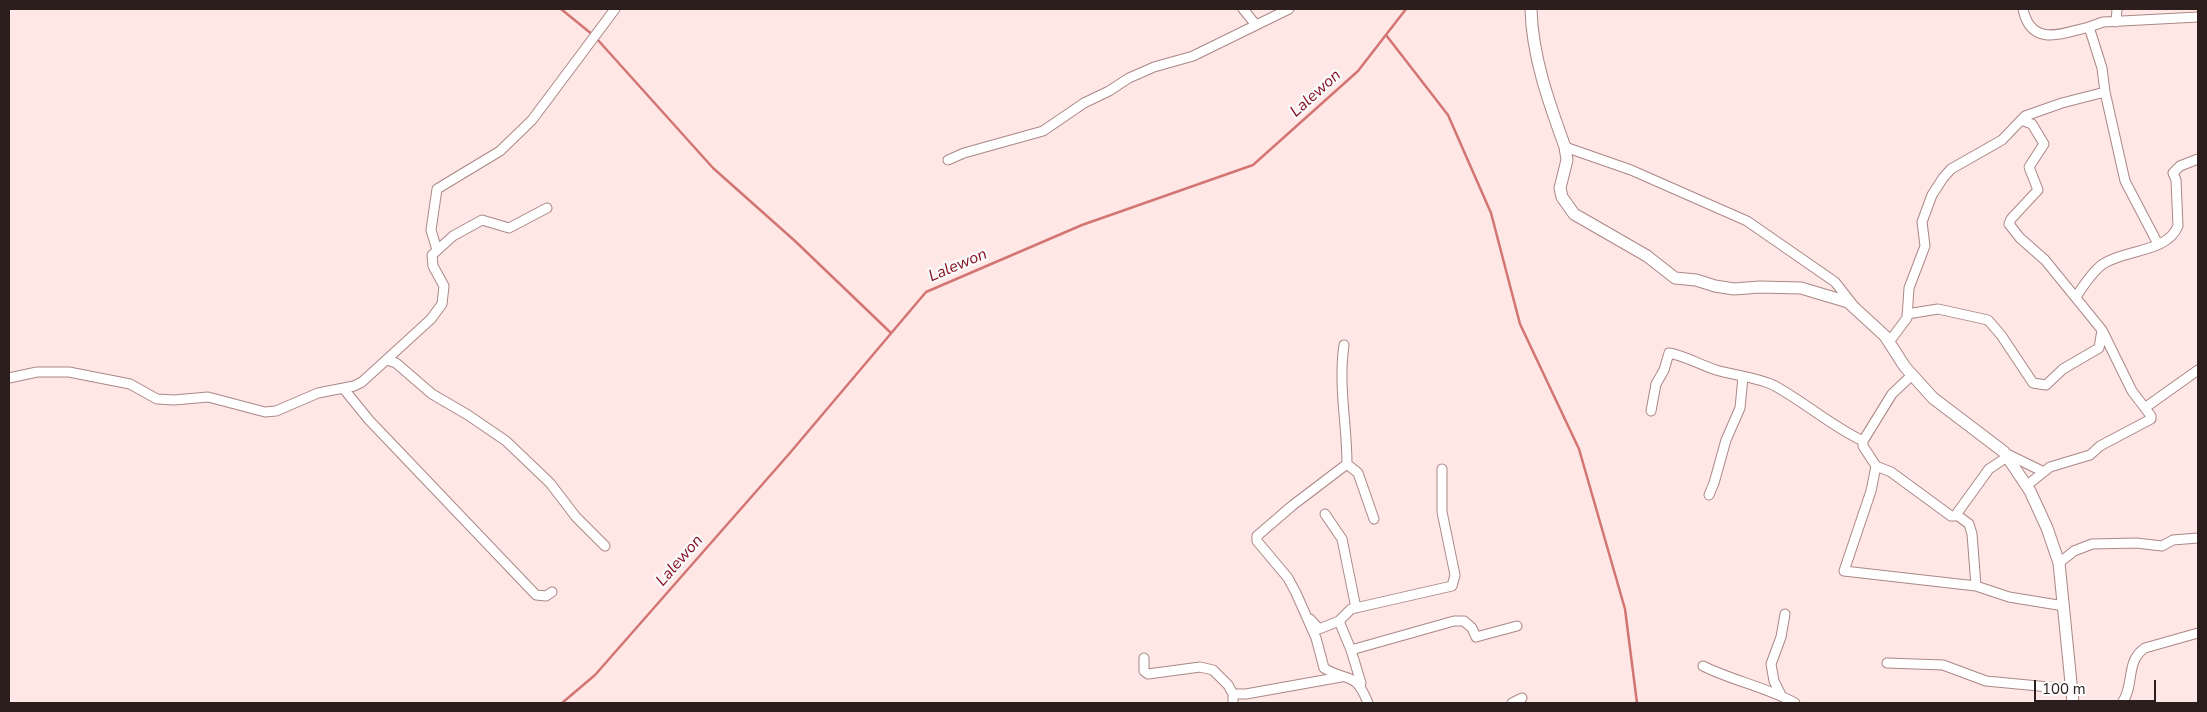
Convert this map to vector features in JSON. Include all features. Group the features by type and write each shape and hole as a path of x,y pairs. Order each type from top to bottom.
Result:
{"street":[{"path":"437,250 430,230 437,189 470,171 500,150 532,120 615,9"},
{"path":"1243,9 1256,25"},
{"path":"948,160 964,153 1043,131 1084,103 1109,91 1129,78 1154,67 1193,56 1289,9"},
{"path":"1531,9 1536,56 1565,147 1566,160 1560,188 1562,197 1574,214 1647,256 1675,278 1696,280 1734,289 1760,287 1801,288 1828,294 1853,305"},
{"path":"2023,9 2029,27 2038,34 2060,34 2103,22 2198,17"},
{"path":"2116,22 2117,9"},
{"path":"2089,27 2102,68 2104,92 2125,181 2158,244"},
{"path":"1889,342 1905,322 1910,288 1925,246 1922,222 1932,195 1951,169 2002,140 2021,120 2030,114 2104,92"},
{"path":"2021,120 2032,124 2044,144 2029,167 2038,190 2011,219 2010,224 2014,232 2045,260 2102,330 2132,391 2151,414 2151,419 2133,431 2105,444 2090,455 2062,462 2042,472 2026,486"},
{"path":"1565,147 1631,170 1747,221 1835,282 1853,305 1889,342 1912,376 1933,398 2006,454 2042,472"},
{"path":"2076,297 2104,263 2158,244 2171,237 2178,226 2176,180 2173,173 2180,166 2198,159"},
{"path":"9,378 36,372 69,372 130,384 157,398 174,400 208,397 265,412 276,411 318,393 362,382 438,311 442,304 444,286 431,260 437,250 453,236 477,222 485,220 509,228 547,208"},
{"path":"1907,314 1938,309 1988,320 2001,335 2033,383 2046,385 2063,369 2099,348 2102,330"},
{"path":"1344,345 1340,372 1347,434 1347,464"},
{"path":"1650,411 1656,384 1664,370 1669,353 1681,355 1715,370 1772,384 1819,413 1841,431 1863,441"},
{"path":"387,360 396,363 432,394 468,415 506,442 550,483 576,516 605,546"},
{"path":"2146,407 2197,374"},
{"path":"1709,495 1726,440 1740,408 1743,376"},
{"path":"1912,376 1892,394 1863,441 1865,451 1876,466 1891,472 1950,516 1957,515 1968,524 1972,534 1976,586"},
{"path":"343,388 369,420 536,595 546,596 552,592"},
{"path":"2006,454 2026,486 2047,528 2059,563 2070,689 2073,703"},
{"path":"1957,515 1988,469 2006,454"},
{"path":"1347,464 1358,473 1374,519"},
{"path":"1347,464 1293,505 1257,536 1257,541 1288,578 1306,615 1324,668 1348,676 1360,686 1368,703"},
{"path":"1876,466 1871,491 1844,571 1976,586 2009,597 2064,606"},
{"path":"1306,615 1319,629 1339,621 1351,609 1452,586 1455,575 1442,512 1442,469"},
{"path":"1325,514 1342,539 1356,608"},
{"path":"2059,563 2074,551 2092,544 2136,543 2162,546 2173,540 2198,538"},
{"path":"1783,699 1774,681 1772,664 1786,614"},
{"path":"1339,621 1351,650 1361,683 1360,686"},
{"path":"1351,650 1454,621 1464,621 1472,628 1476,637 1517,626"},
{"path":"2122,703 2129,692 2132,663 2138,653 2145,648 2198,632"},
{"path":"1144,658 1144,670 1148,674 1200,668 1213,670 1228,685 1233,699 1246,694 1348,676"},
{"path":"1887,663 1943,665 1986,681 2070,689"},
{"path":"1703,666 1723,676 1795,703"},
{"path":"1512,703 1522,698"}],"waterway":[{"path":"561,9 593,35"},
{"name":"Lalewon","path":"562,703 595,675 789,454 926,292 1082,225 1253,165 1358,71 1406,9"},
{"path":"1386,35 1448,115 1491,213 1520,324 1579,449 1625,609 1637,703"},
{"path":"597,39 713,168 795,241 891,333"}]}
